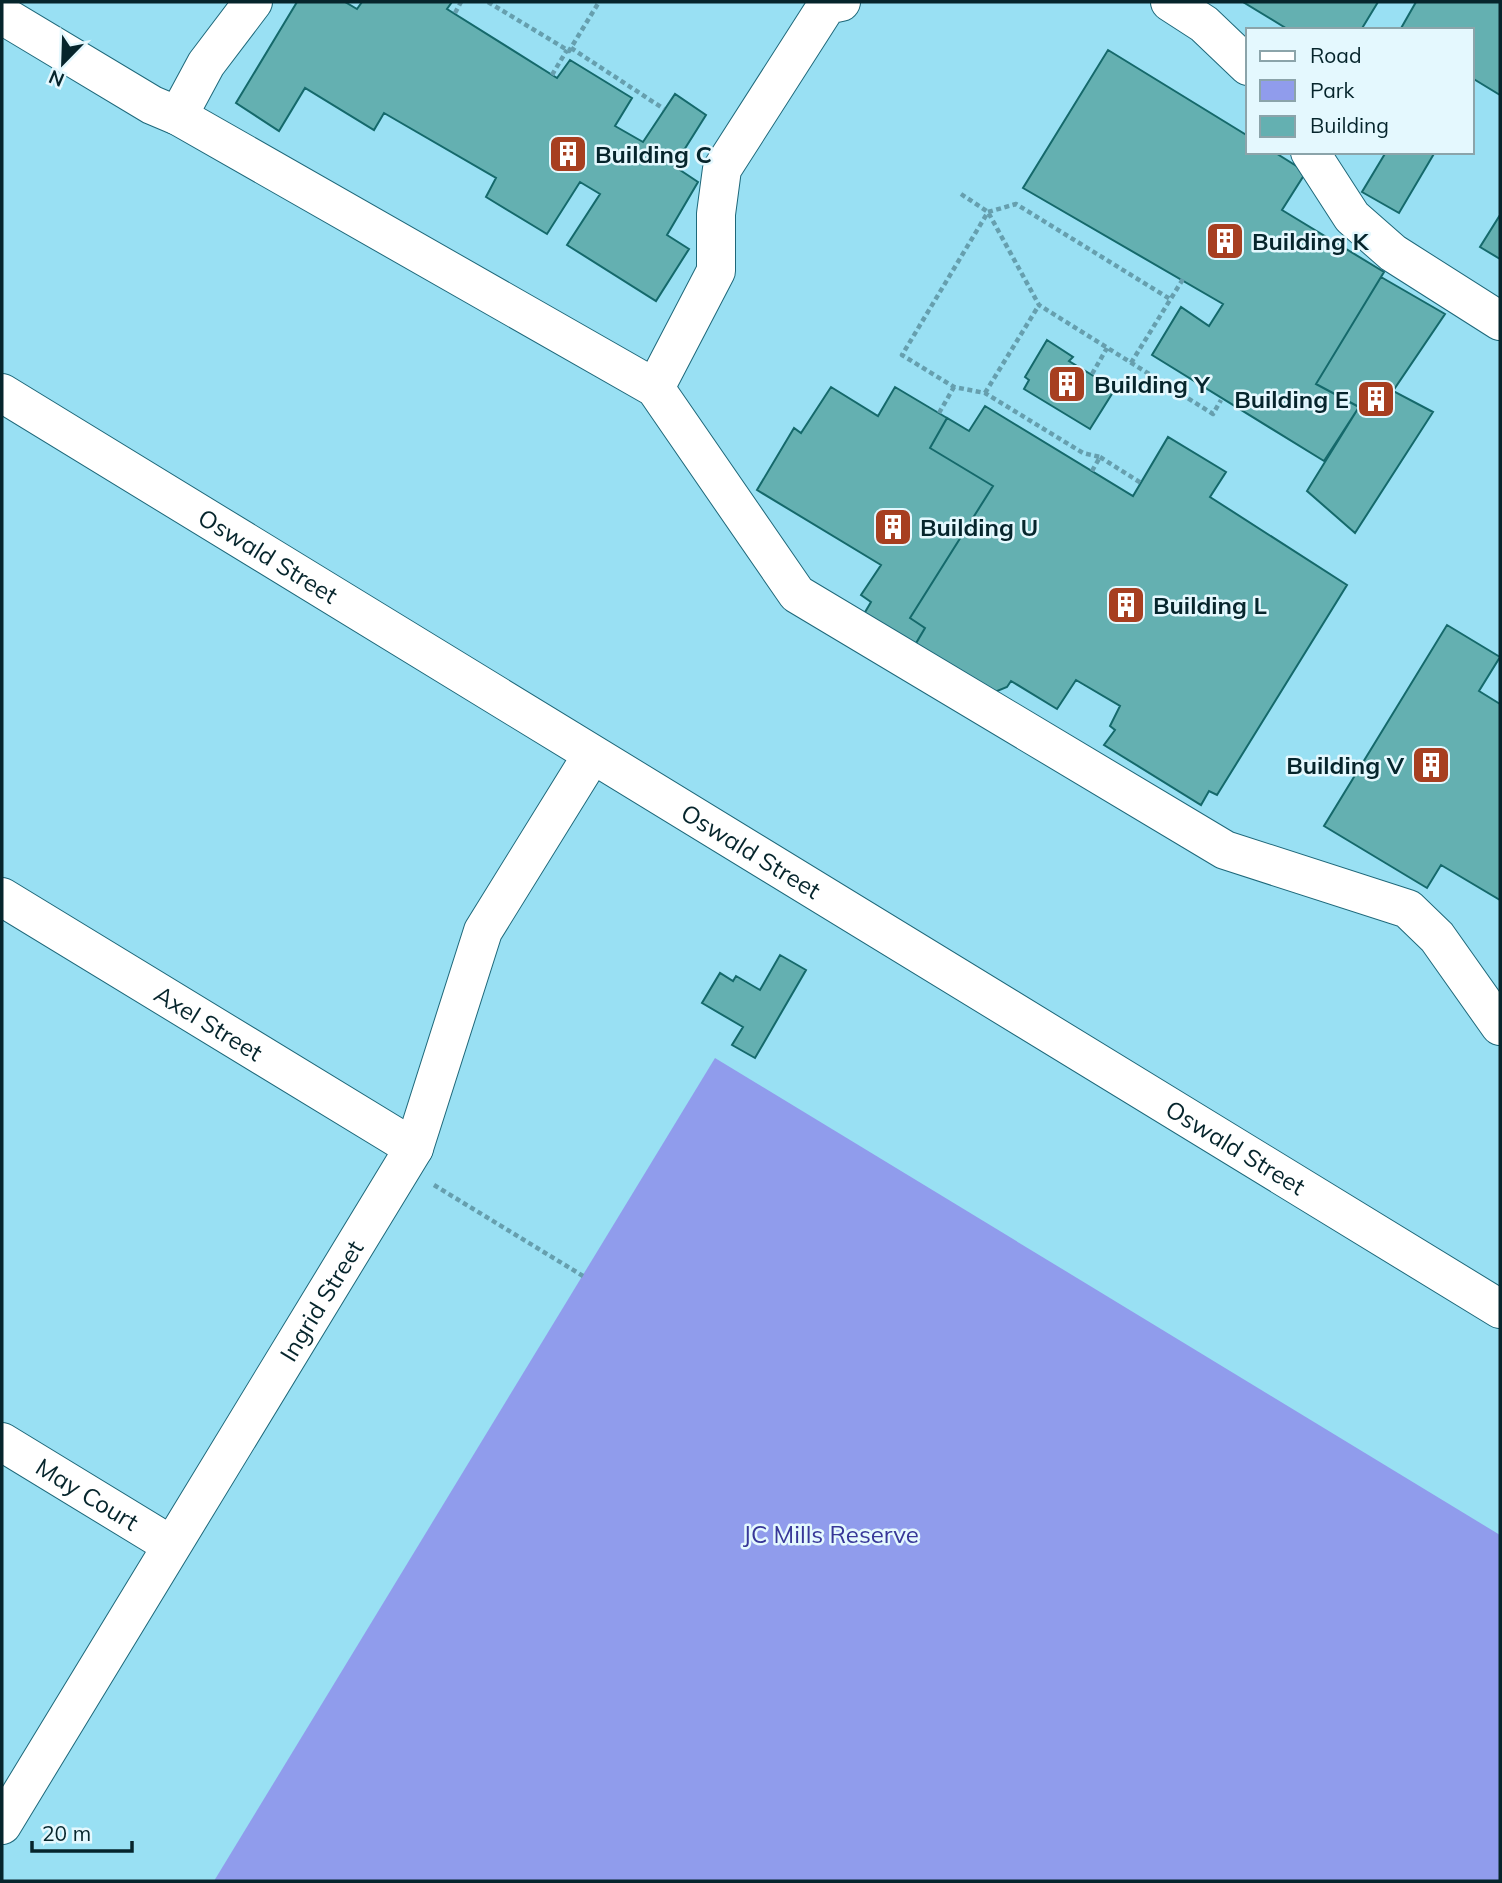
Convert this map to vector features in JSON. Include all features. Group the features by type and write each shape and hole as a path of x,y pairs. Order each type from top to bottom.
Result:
{"street":[{"path":"178,116 206,64 253,2"},
{"path":"655,388 716,271 716,214 722,169 827,5 841,2"},
{"path":"1170,2 1204,24 1246,64"},
{"path":"2,15 152,105 178,116 655,388 797,594 1225,850 1408,909 1437,937 1500,1026"},
{"path":"1311,154 1352,216 1393,253 1500,320"},
{"name":"Oswald Street","path":"2,393 1500,1309"},
{"name":"Ingrid Street","path":"2,1825 414,1148 483,931 592,755"},
{"name":"Axel Street","path":"2,897 414,1148"},
{"name":"May Court","path":"2,1442 171,1545"}],"path":[{"path":"455,13 461,2"},
{"path":"488,2 664,109"},
{"path":"552,75 599,2"},
{"path":"961,194 988,212 1039,305 1213,414 1222,400"},
{"path":"1141,483 1100,457 1083,453 985,393 954,387 902,355 988,212 1016,204 1170,299"},
{"path":"1131,363 1183,279"},
{"path":"985,393 1039,305"},
{"path":"1092,374 1107,348"},
{"path":"939,413 954,387"},
{"path":"1092,471 1100,457"},
{"path":"435,1185 583,1276"}],"green space":[{"name":"JC Mills Reserve","path":"715,1058 1500,1535 1500,1881 214,1881"}],"building":[{"name":"Building C","path":"297,2 345,2 357,9 362,2 452,2 447,9 557,78 570,60 632,98 615,126 643,142 675,94 706,115 674,166 698,182 667,235 689,249 656,301 567,245 600,194 580,182 547,234 486,197 496,178 384,113 374,130 305,88 279,131 236,103"},
{"path":"1243,2 1378,2 1362,28 1286,28"},
{"path":"1416,2 1500,2 1500,95 1474,79 1474,28 1401,28"},
{"name":"Building K","path":"1108,50 1246,135 1246,154 1277,154 1306,172 1282,210 1384,272 1316,384 1359,407 1324,461 1152,355 1181,307 1209,326 1223,304 1023,188"},
{"path":"1385,154 1434,154 1399,213 1362,192"},
{"path":"1500,215 1500,259 1480,247"},
{"name":"Building E","path":"1381,277 1445,314 1393,391 1433,412 1355,533 1307,491 1359,407 1316,384"},
{"name":"Building Y","path":"1047,340 1073,357 1069,361 1115,389 1090,429 1024,389 1029,380 1025,377"},
{"name":"Building U","path":"831,387 878,416 895,387 947,418 930,448 993,486 910,618 925,628 912,650 861,619 871,602 861,595 881,565 757,490 794,428 801,433"},
{"name":"Building L","path":"985,406 1133,496 1168,437 1226,472 1210,497 1347,585 1217,795 1209,791 1201,805 1104,745 1115,730 1110,726 1120,706 1076,680 1057,709 1011,681 1007,687 990,694 912,650 925,628 910,618 993,486 930,448 947,418 969,431"},
{"name":"Building V","path":"1447,625 1500,657 1479,691 1500,704 1500,900 1441,865 1427,888 1324,826"},
{"path":"780,955 806,970 755,1058 732,1045 743,1027 702,1003 720,973 733,981 736,976 760,990"}],"place":[{"name":"Building C","path":"568,154"},
{"name":"Building K","path":"1225,241"},
{"name":"Building Y","path":"1067,384"},
{"name":"Building E","path":"1376,399"},
{"name":"Building U","path":"893,527"},
{"name":"Building L","path":"1126,605"},
{"name":"Building V","path":"1431,765"}]}
